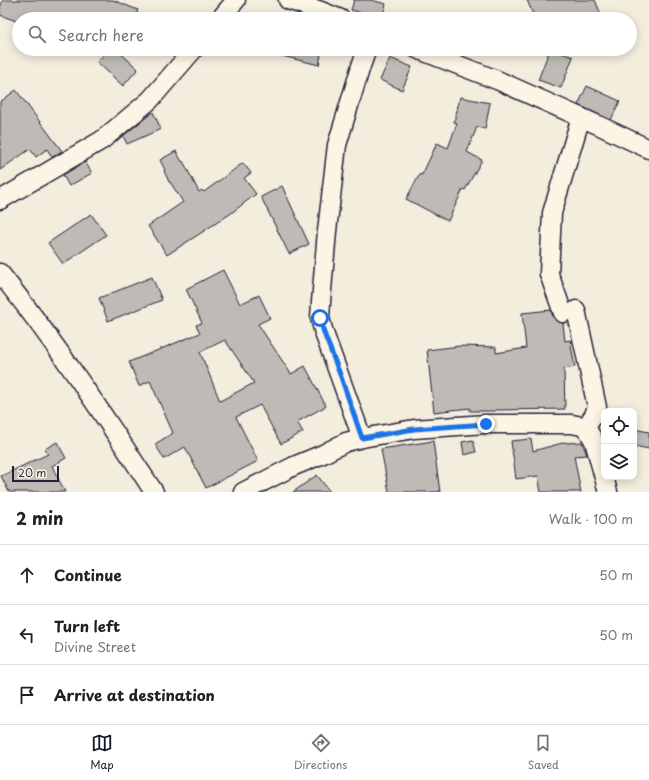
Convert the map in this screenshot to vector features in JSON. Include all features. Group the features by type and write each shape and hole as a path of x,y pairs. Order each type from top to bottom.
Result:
{"street":[{"path":"226,12 236,0"},
{"path":"288,0 324,12"},
{"path":"0,200 102,140 150,100 188,56"},
{"path":"362,438 320,318 327,231 337,145 365,56"},
{"path":"435,56 497,80 649,149"},
{"path":"581,117 552,213 549,274 569,311 597,407 594,415 586,427"},
{"path":"0,273 69,364 154,492"},
{"path":"243,492 346,442 414,429 486,424 572,424 586,427 594,441 608,492"}],"building":[{"path":"3,0 113,0 138,10 137,12 12,12 12,19 0,15 0,7"},
{"path":"354,0 371,0 386,4 384,12 358,12 351,10"},
{"path":"527,0 595,0 600,12 532,12"},
{"path":"103,56 124,56 138,69 123,86 97,62"},
{"path":"282,56 321,56 319,65"},
{"path":"547,56 573,57 561,88 538,80"},
{"path":"390,58 412,67 402,90 380,80"},
{"path":"587,86 620,101 611,120 578,105"},
{"path":"16,90 62,151 52,157 47,149 36,157 30,149 0,170 0,102"},
{"path":"460,97 490,103 485,129 477,127 467,152 482,160 465,190 463,189 448,221 406,199 420,174 422,175 437,143 448,148 457,123 454,122"},
{"path":"153,112 161,129 127,144 123,136"},
{"path":"176,151 182,162 183,161 199,192 202,190 204,192 243,163 251,173 244,178 256,194 230,214 167,255 148,226 183,202 169,182 160,160"},
{"path":"85,162 92,173 69,186 63,175"},
{"path":"282,186 309,244 289,254 261,197"},
{"path":"91,214 106,235 63,264 48,243"},
{"path":"223,270 240,304 259,295 270,318 258,324 291,374 305,366 326,406 297,422 303,432 281,444 260,405 236,417 258,461 206,488 185,447 164,459 155,444 173,433 150,381 139,386 129,362 200,333 196,325 202,323 186,289","holes":["225,340 254,383 220,401 200,352"]},
{"path":"152,277 162,300 108,321 99,298"},
{"path":"551,310 556,321 563,323 565,341 570,340 575,367 564,369 565,409 470,411 470,408 434,412 427,350 460,346 496,347 496,353 526,348 522,313"},
{"path":"637,430 649,432 649,449 637,447"},
{"path":"531,439 533,451 566,442 582,442 587,455 574,456 581,492 541,492 538,476 516,479 511,441"},
{"path":"473,440 476,452 464,455 462,442"},
{"path":"433,441 440,492 389,492 381,449"},
{"path":"57,442 66,458 52,466 65,492 9,492 1,476 48,454 45,449"},
{"path":"317,475 330,492 293,492"}],"route":[{"path":"320,318 362,438 414,429 486,424"}]}
